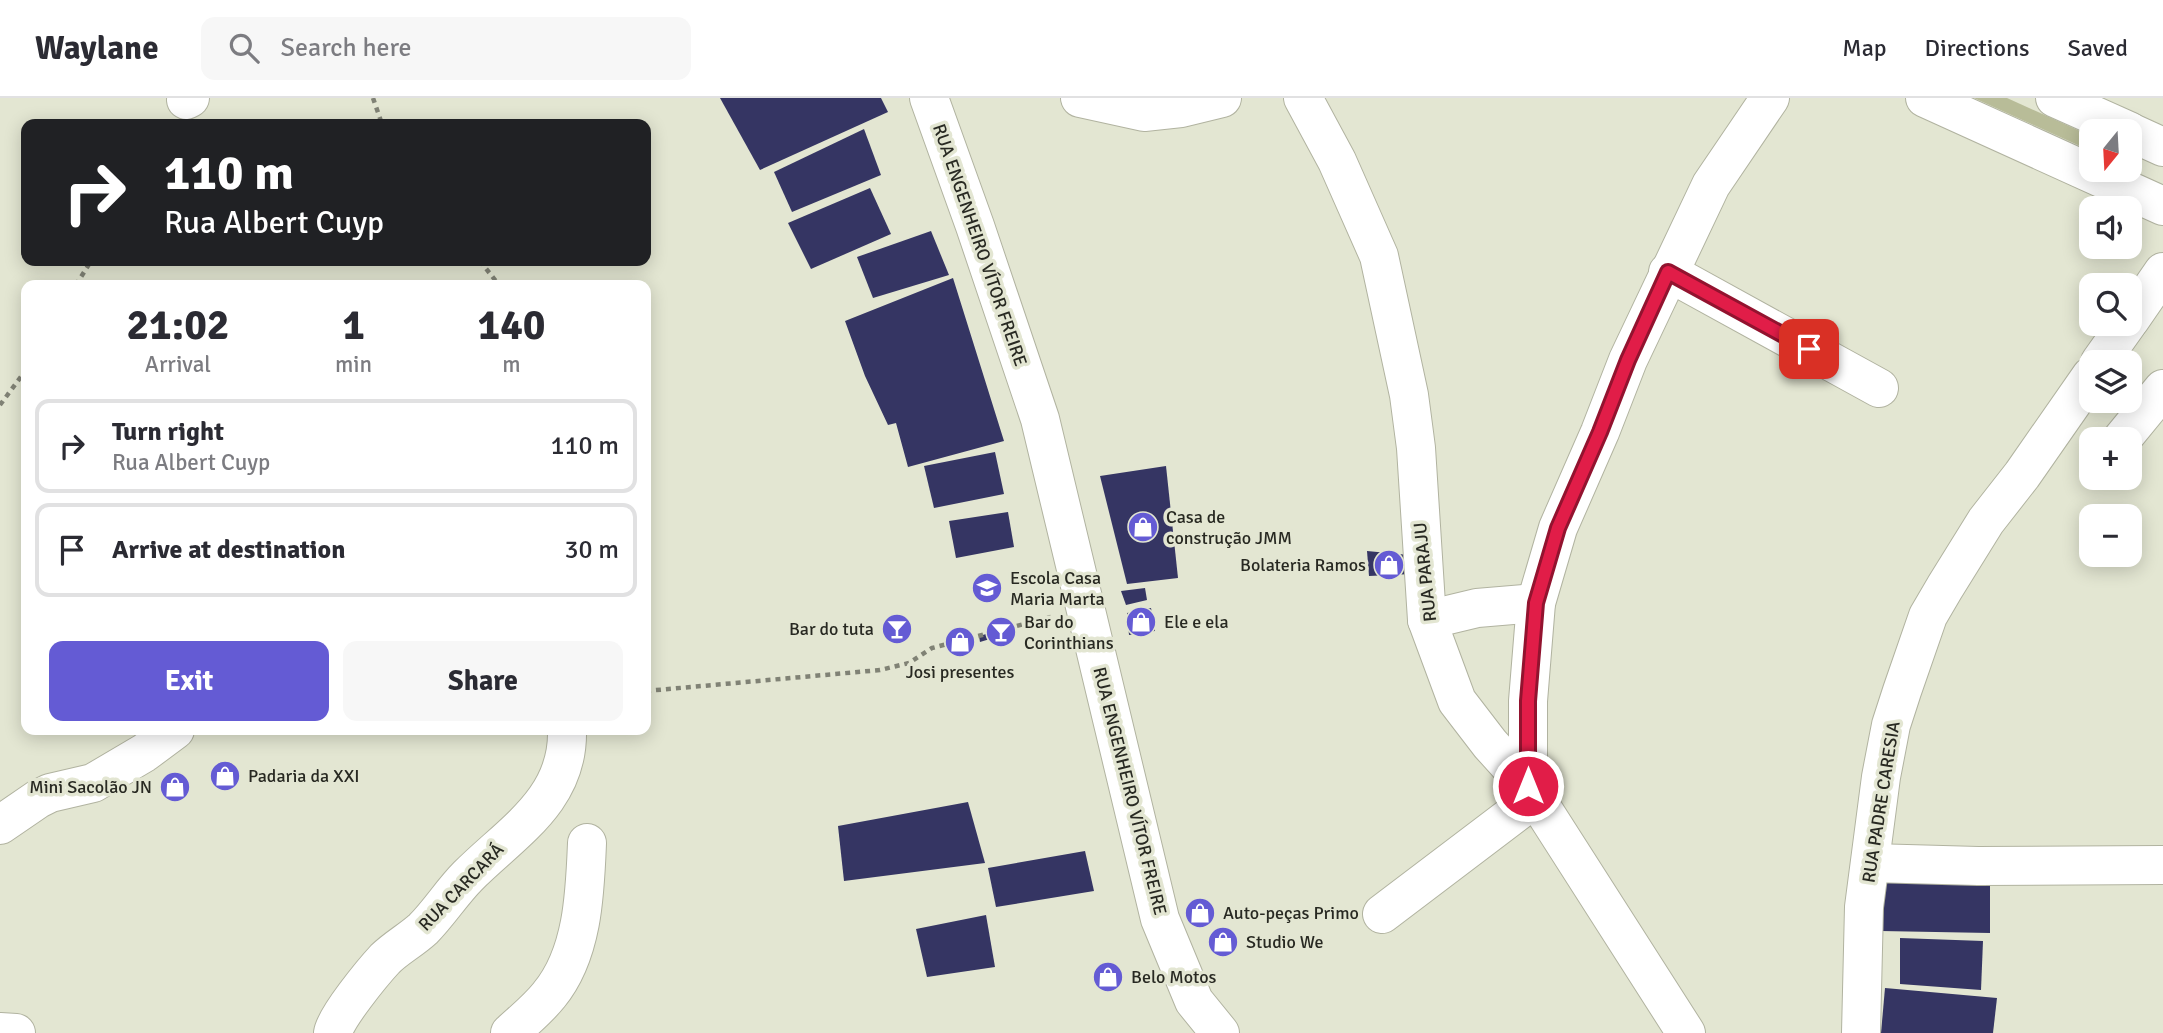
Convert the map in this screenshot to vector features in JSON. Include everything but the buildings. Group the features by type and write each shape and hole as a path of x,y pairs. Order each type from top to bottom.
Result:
{"street":[{"name":"RUA ENGENHEIRO VÍTOR FREIRE","path":"929,98 1040,419 1160,919 1194,1001 1220,1033"},
{"path":"1080,98 1144,112 1222,98"},
{"name":"RUA PARAJU","path":"1303,98 1337,161 1379,256 1409,395 1416,448 1427,621 1457,701 1532,792 1686,1033"},
{"path":"1382,914 1532,792 1528,701 1536,603 1558,528 1668,272 1711,185 1770,98"},
{"path":"1925,98 2163,206"},
{"path":"2055,98 2101,119"},
{"path":"2142,138 2163,147"},
{"path":"1668,272 1879,388"},
{"path":"2142,302 2163,272"},
{"path":"2132,427 2163,389"},
{"name":"RUA PADRE CARESIA","path":"1861,1033 1864,906 1881,777 1891,725 1928,617 1986,521 2079,393"},
{"path":"1427,621 1477,608 1536,603"},
{"path":"0,825 50,793 93,783 144,753 168,735"},
{"name":"RUA CARCARÁ","path":"333,1033 343,1012 385,959 422,929 467,877 539,810 558,776 567,750 567,735"},
{"path":"510,1033 550,995 570,957 585,889 587,843"},
{"path":"1871,863 1978,866 2163,865"},
{"path":"0,1031 16,1033"}],"path":[{"path":"373,98 380,119"},
{"path":"484,266 495,280"},
{"path":"0,405 21,377"},
{"path":"651,691 880,670 909,663 932,648 1086,608"}],"green space":[{"path":"1974,98 2007,98 2079,131 2079,146"}],"place":[{"name":"Casa de construção JMM","path":"1143,527"},
{"name":"Bolateria Ramos","path":"1389,565"},
{"name":"Escola Casa Maria Marta","path":"987,588"},
{"name":"Ele e ela","path":"1141,622"},
{"name":"Bar do tuta","path":"897,629"},
{"name":"Bar do Corinthians","path":"1001,632"},
{"name":"Josi presentes","path":"960,642"},
{"name":"Padaria da XXI","path":"225,776"},
{"name":"Mini Sacolão JN","path":"175,787"},
{"name":"Auto-peças Primo","path":"1200,913"},
{"name":"Studio We","path":"1223,942"},
{"name":"Belo Motos","path":"1108,977"}],"route":[{"path":"1528,786 1528,701 1536,603 1558,528 1668,272 1809,349"}]}
